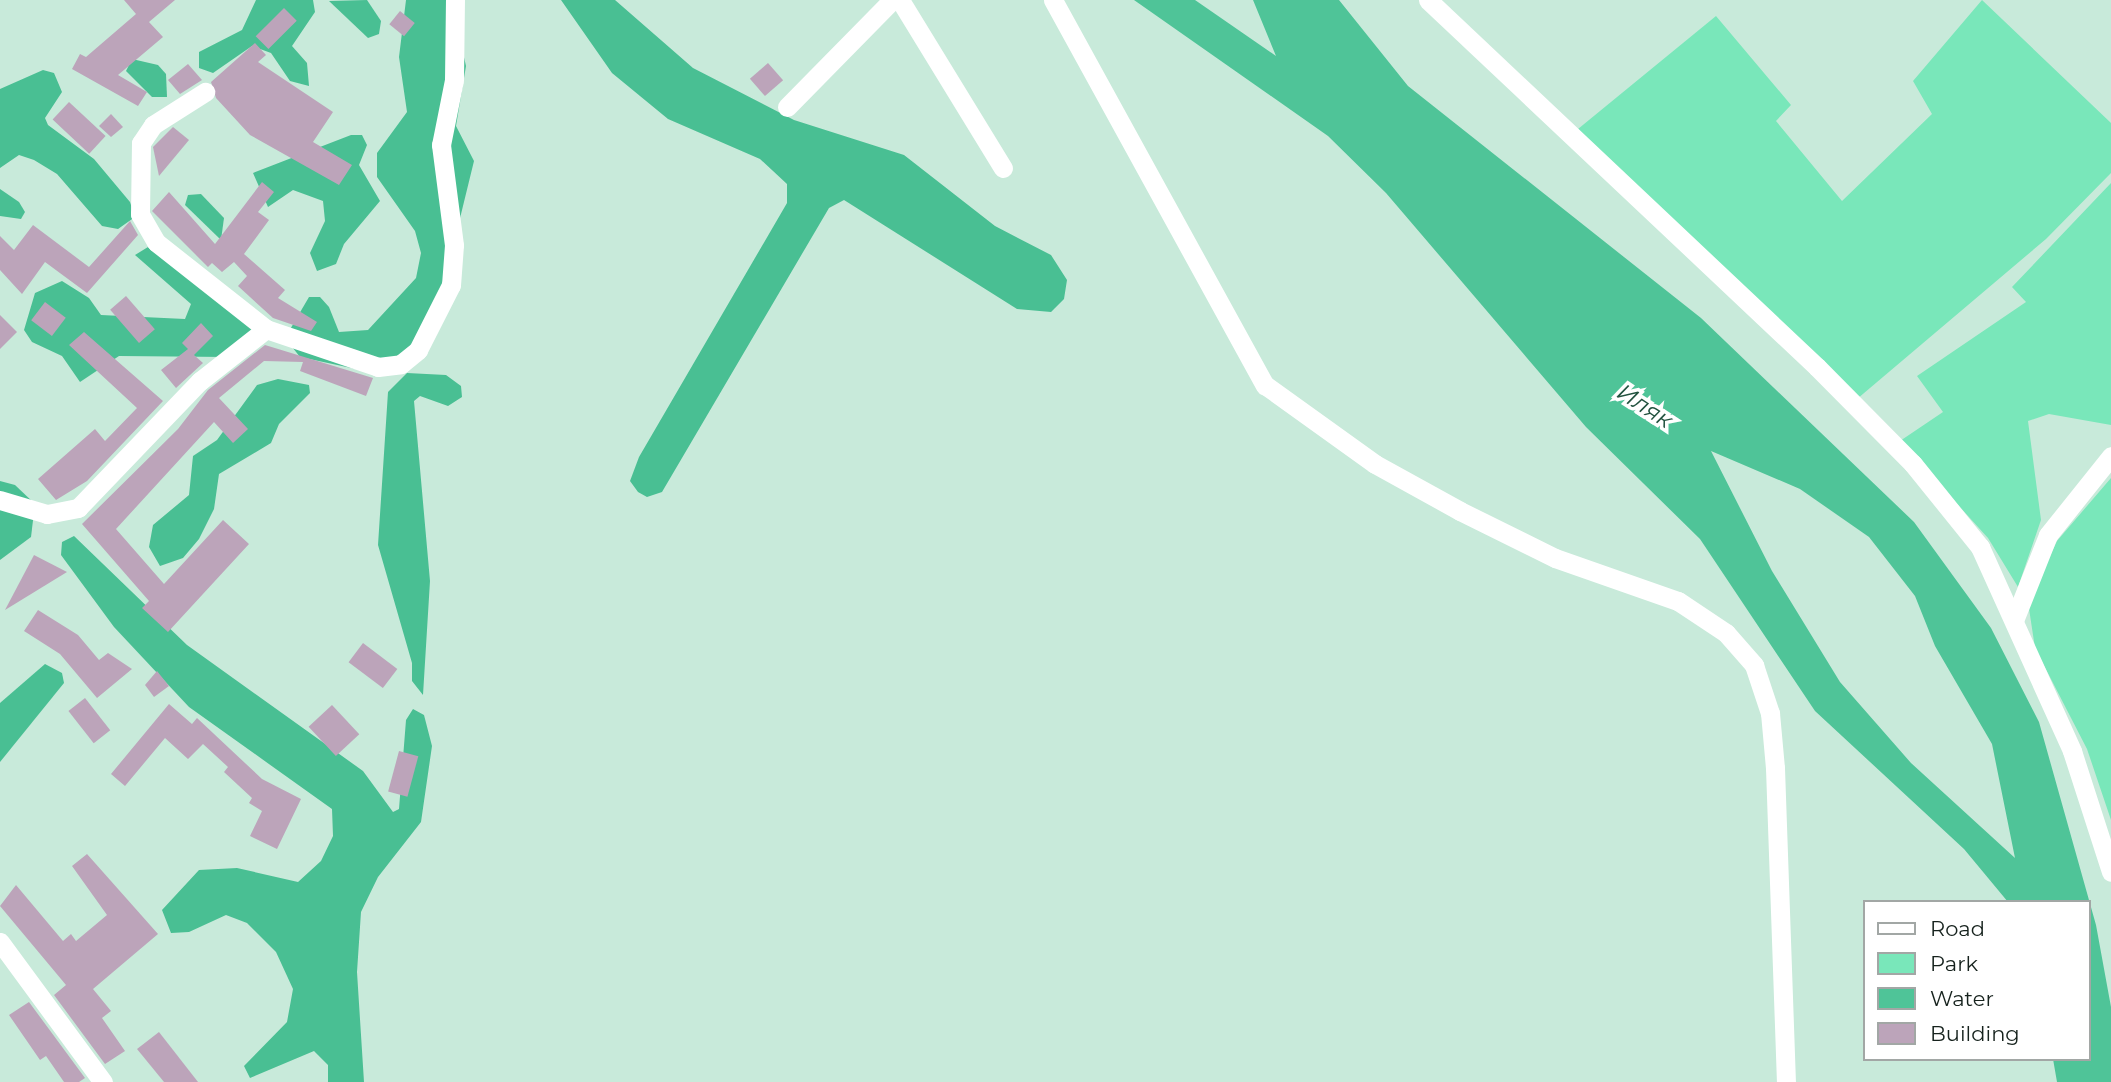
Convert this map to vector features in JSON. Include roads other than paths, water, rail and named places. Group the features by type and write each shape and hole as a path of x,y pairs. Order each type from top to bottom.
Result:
{"street":[{"path":"205,92 153,125 141,143 140,214 156,242 266,329 378,367 401,364 418,350 451,285 454,245 441,145 454,80 455,0"},
{"path":"787,107 892,0"},
{"path":"900,0 1003,168"},
{"path":"1053,0 1265,385 1375,464 1460,511 1555,558 1678,601 1726,633 1754,665 1770,713 1775,768 1786,1082"},
{"path":"1428,0 1913,464 1980,547 2015,618 2073,751 2111,872"},
{"path":"0,500 47,514 78,508 200,381 266,329"},
{"path":"2015,618 2048,535 2111,456"},
{"path":"0,942 103,1082"}],"water":[{"name":"Иляк","path":"1134,0 1195,0 1276,56 1253,0 1339,0 1408,86 1701,318 1914,522 1991,628 2039,722 2089,900 2006,900 1964,849 1815,711 1700,539 1586,427 1386,193 1328,136","holes":["1711,451 1800,489 1869,537 1915,596 1935,646 1992,744 2015,858 1911,763 1840,682 1772,571"]},
{"path":"2090,904 2111,1007 2111,1082 2057,1082 2053,1061 2090,1061"}]}
